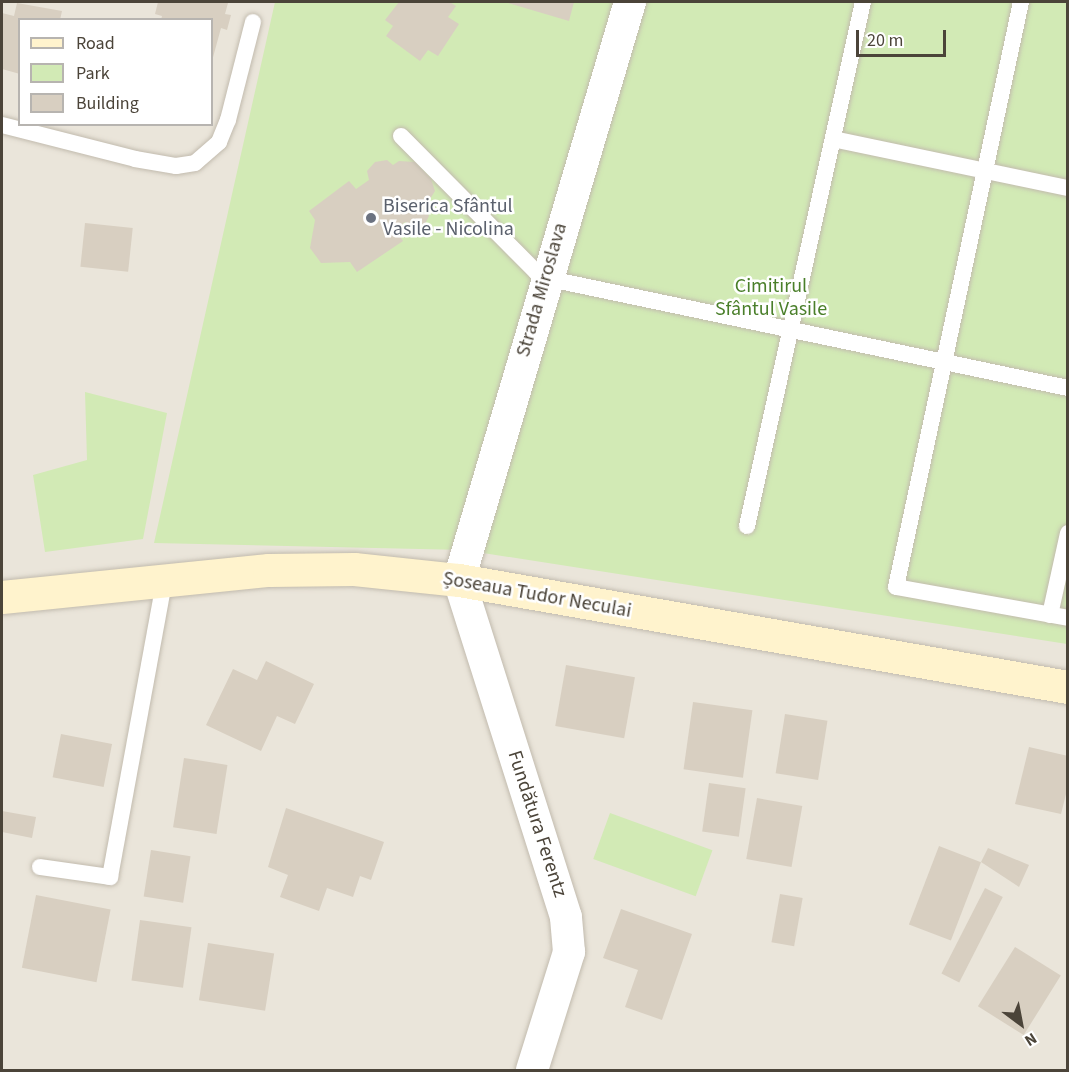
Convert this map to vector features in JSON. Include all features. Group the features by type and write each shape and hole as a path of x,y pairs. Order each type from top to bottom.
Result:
{"main road":[{"name":"Șoseaua Tudor Neculai","path":"2,597 165,578 269,570 354,569 459,580 1068,687"}],"street":[{"name":"Strada Miroslava","path":"459,580 545,278 630,2"},
{"name":"Fundătura Ferentz","path":"459,580 566,916 569,952 532,1071"}],"lane":[{"path":"747,526 863,2"},
{"path":"1021,2 896,587 1068,618"},
{"path":"2,125 135,159 176,166 195,163 219,142 253,22"},
{"path":"401,136 536,272 545,278 1068,388"},
{"path":"833,139 1068,188"},
{"path":"1050,615 1068,534"},
{"path":"40,867 110,877 165,578"}],"shaded area":[{"path":"2,2 1067,2 1067,1070 2,1070"}],"green space":[{"name":"Cimitirul Sfântul Vasile","path":"275,2 1067,2 1067,644 464,550 154,543"},
{"path":"85,392 167,413 143,539 45,552 33,475 87,460"},
{"path":"610,813 712,850 696,896 593,859"}],"building":[{"path":"158,2 228,3 225,14 231,15 227,30 221,28 213,57 213,18 162,18 162,16 155,14"},
{"path":"399,2 450,2 456,6 448,17 459,24 438,56 428,50 420,61 386,36 393,26 385,20"},
{"path":"505,2 574,2 569,21"},
{"path":"17,3 62,11 60,18 18,18 18,73 2,69 2,13 14,16"},
{"name":"Biserica Sfântul Vasile - Nicolina","path":"387,160 393,165 399,161 415,162 431,179 435,191 425,207 429,216 424,226 414,228 405,222 395,230 403,241 357,272 350,262 321,263 310,248 315,220 309,211 349,181 356,189 369,180 367,171 375,162"},
{"path":"85,223 133,228 128,272 80,267"},
{"path":"266,661 314,684 295,724 277,716 261,751 206,725 233,669 257,680"},
{"path":"566,665 635,677 624,738 555,726"},
{"path":"693,702 752,710 743,778 684,769"},
{"path":"785,714 827,721 818,780 776,773"},
{"path":"61,734 112,744 104,787 53,777"},
{"path":"1029,747 1068,756 1068,786 1061,814 1015,804"},
{"path":"184,758 227,765 217,834 173,827"},
{"path":"709,783 746,788 739,837 702,832"},
{"path":"757,798 802,806 792,867 746,859"},
{"path":"286,808 384,842 371,880 360,876 353,897 327,888 319,911 280,897 288,875 268,867"},
{"path":"2,811 36,817 32,838 2,832"},
{"path":"939,846 981,862 951,941 909,924"},
{"path":"988,848 1029,865 1019,887 981,862"},
{"path":"151,850 191,856 183,903 144,896"},
{"path":"985,888 1003,897 959,983 941,974"},
{"path":"780,894 803,898 794,946 771,942"},
{"path":"36,895 111,910 96,982 22,968"},
{"path":"621,909 692,934 662,1020 625,1007 638,970 603,958"},
{"path":"140,920 191,927 183,988 132,980"},
{"path":"208,943 274,953 265,1011 199,1000"},
{"path":"1015,947 1061,976 1024,1035 978,1006"}],"place":[{"name":"Biserica Sfântul Vasile - Nicolina","path":"371,218"}]}
